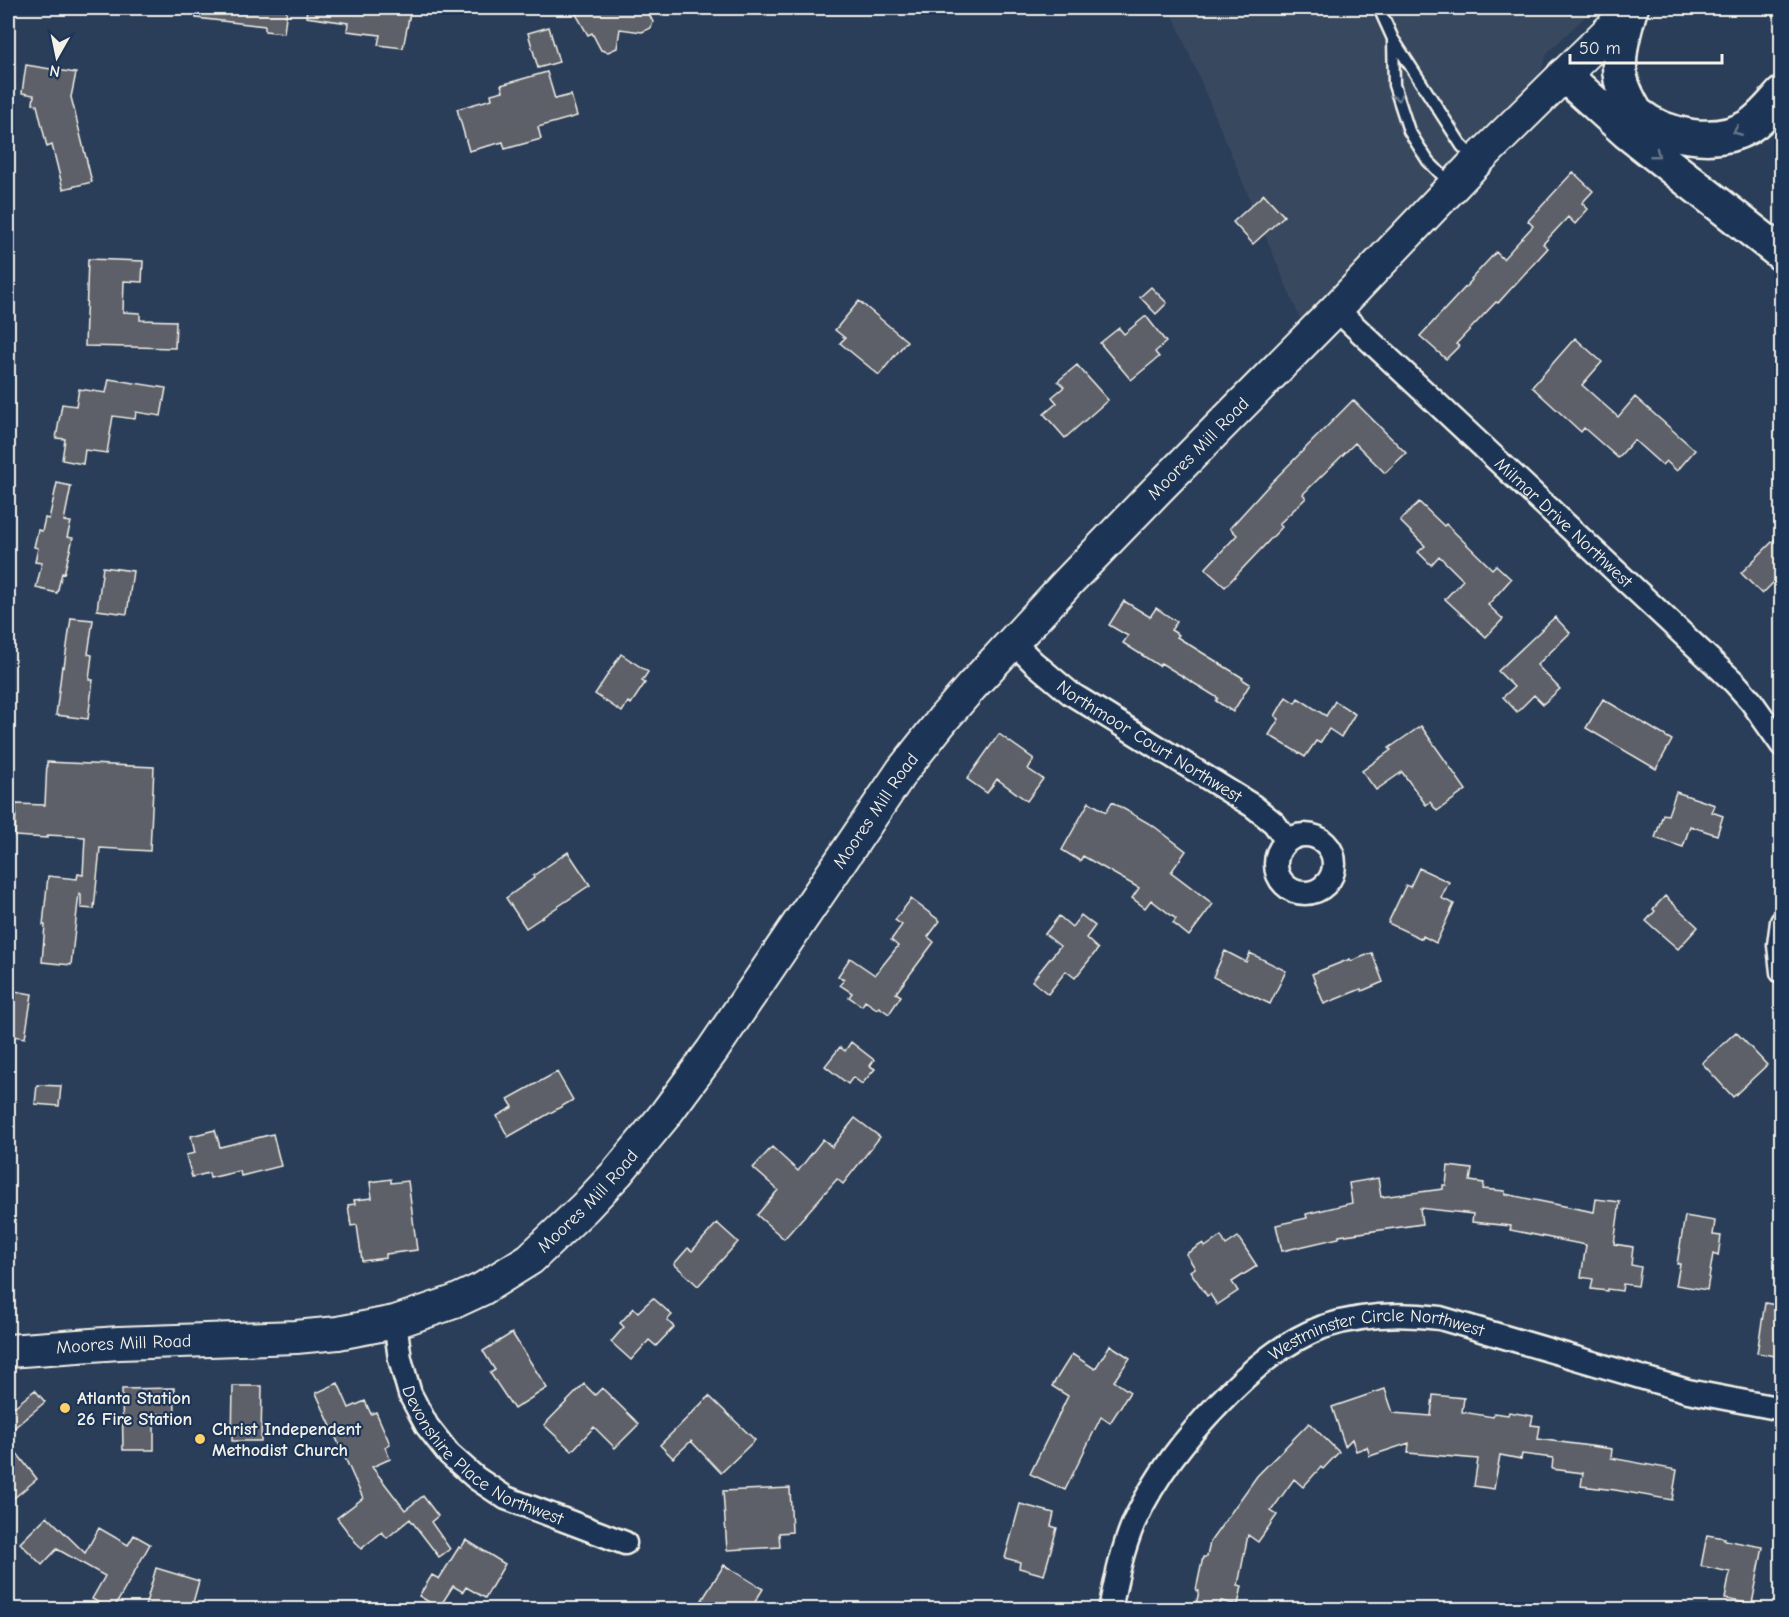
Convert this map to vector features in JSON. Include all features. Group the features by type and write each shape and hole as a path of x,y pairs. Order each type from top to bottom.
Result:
{"highway":[{"path":"1631,9 1623,39 1620,68 1625,93 1637,115"},
{"path":"1572,66 1637,115 1678,134 1702,138 1726,136 1747,127 1766,113 1782,94"},
{"path":"1572,66 1627,132 1782,254"}],"street":[{"name":"Moores Mill Road","path":"8,1352 119,1343 296,1337 338,1333 395,1322 454,1302 482,1290 530,1259 617,1173 664,1116 712,1051 906,766 944,718 1012,641 1151,496 1336,309 1477,161 1631,9"},
{"name":"Milmar Drive Northwest","path":"1336,309 1735,683 1751,700 1782,745"},
{"name":"Northmoor Court Northwest","path":"1012,641 1070,693 1253,806 1274,823 1287,841"},
{"path":"1782,921 1779,945 1782,972"},
{"name":"Westminster Circle Northwest","path":"1110,1610 1118,1568 1134,1523 1155,1481 1190,1433 1246,1374 1280,1348 1330,1325 1378,1315 1409,1314 1440,1317 1688,1391 1782,1409"},
{"name":"Devonshire Place Northwest","path":"395,1322 400,1359 410,1394 427,1425 449,1454 476,1478 506,1498 625,1543"}],"lane":[{"path":"1379,8 1393,39 1462,146 1477,161"},
{"path":"1393,39 1394,85 1408,131 1428,160 1453,186"}],"shaded area":[{"path":"1170,8 1594,8 1548,52 1517,136 1312,347"}],"building":[{"path":"197,8 287,8 284,33 265,31 265,26 196,18"},
{"path":"307,8 411,8 403,48 378,45 380,35 347,31 348,23 306,17"},
{"path":"586,8 646,8 653,22 651,28 642,32 620,29 617,48 608,52 601,50 592,33 588,35 576,14"},
{"path":"549,27 559,62 538,68 528,33"},
{"path":"26,65 76,73 71,97 92,182 63,189 52,145 47,147 37,105 33,104 34,95 22,93"},
{"path":"547,72 555,99 571,95 577,116 538,127 541,139 505,149 503,142 469,151 457,109 492,99 491,94 503,91 501,85"},
{"path":"1573,172 1593,191 1582,203 1588,209 1575,224 1568,217 1543,244 1548,248 1498,303 1496,302 1456,344 1459,346 1446,359 1420,336 1496,252 1503,259 1533,226 1528,221"},
{"path":"1264,194 1284,216 1253,244 1233,222"},
{"path":"88,259 143,261 142,282 124,281 123,312 140,313 140,320 176,321 175,348 85,346"},
{"path":"1151,287 1167,303 1156,314 1140,297"},
{"path":"859,301 907,341 879,375 840,343 845,338 835,330"},
{"path":"1146,316 1166,342 1155,352 1159,357 1131,380 1100,343 1119,328 1124,334"},
{"path":"1575,338 1602,362 1582,385 1618,417 1635,397 1695,450 1677,471 1666,461 1662,465 1634,440 1618,458 1584,428 1581,432 1532,387"},
{"path":"1077,365 1108,400 1065,438 1044,414 1057,403 1052,397 1064,387 1058,381"},
{"path":"109,379 166,388 161,416 136,412 135,419 113,416 107,453 85,450 83,464 62,460 65,439 56,438 62,404 76,406 79,389 106,393"},
{"path":"1353,400 1406,453 1385,473 1355,443 1303,494 1306,498 1279,524 1282,527 1225,587 1205,569 1237,535 1230,528"},
{"path":"57,483 71,486 64,521 71,522 67,537 73,538 57,593 36,588 42,563 35,562 38,548 34,547 38,530 42,531 45,518 49,519"},
{"path":"1419,502 1444,526 1446,524 1492,569 1496,565 1511,579 1488,605 1503,619 1486,637 1445,599 1463,580 1439,556 1431,565 1418,552 1425,546 1400,521"},
{"path":"1782,532 1782,574 1762,594 1741,573"},
{"path":"103,567 133,571 127,614 97,610"},
{"path":"1124,601 1150,617 1156,608 1177,622 1171,630 1179,635 1177,637 1250,684 1233,712 1216,701 1218,698 1161,663 1159,666 1123,643 1128,636 1109,625"},
{"path":"1555,617 1570,633 1537,665 1560,689 1543,704 1534,695 1517,712 1503,697 1514,687 1498,671"},
{"path":"71,618 93,620 88,654 92,655 89,680 93,680 88,719 56,715"},
{"path":"621,654 648,672 642,681 645,683 631,704 628,702 622,712 595,694"},
{"path":"1286,697 1295,703 1298,698 1326,716 1335,701 1355,714 1341,737 1329,729 1320,743 1316,741 1305,757 1269,735 1279,719 1275,716"},
{"path":"1603,699 1672,740 1656,769 1586,728"},
{"path":"1421,726 1466,790 1437,811 1430,802 1426,805 1402,772 1376,790 1362,771 1391,750 1389,748"},
{"path":"999,734 1034,759 1028,769 1043,779 1027,801 997,779 987,793 967,779"},
{"path":"47,762 154,767 150,851 100,848 94,909 81,908 81,894 79,893 71,965 42,962 48,876 77,879 78,874 83,875 85,837 15,836 16,804 45,805"},
{"path":"1676,792 1715,805 1712,812 1723,816 1717,835 1690,826 1683,847 1655,838 1663,814 1668,815"},
{"path":"1089,802 1106,812 1112,802 1155,827 1186,851 1171,872 1213,904 1189,936 1173,923 1176,919 1151,900 1145,908 1132,898 1139,888 1083,856 1080,861 1062,850"},
{"path":"568,852 590,885 526,928 506,898"},
{"path":"1419,868 1449,882 1441,898 1454,904 1436,943 1388,923 1406,885 1410,887"},
{"path":"1665,896 1698,927 1678,949 1646,921"},
{"path":"911,899 940,921 928,937 934,942 896,993 901,996 889,1014 865,1001 862,1006 849,997 852,993 840,985 844,980 838,976 850,958 875,975 898,946 891,940 902,925 895,920"},
{"path":"1081,915 1095,926 1086,938 1098,949 1075,978 1066,971 1048,994 1032,981 1060,946 1045,934 1059,916 1072,927"},
{"path":"1225,951 1246,962 1250,953 1286,971 1270,1004 1213,977"},
{"path":"1372,953 1383,982 1324,1004 1312,974"},
{"path":"8,990 32,994 25,1038 8,1035"},
{"path":"1736,1032 1767,1065 1733,1097 1702,1063"},
{"path":"851,1042 874,1060 870,1066 875,1069 862,1084 853,1077 848,1084 825,1066 840,1047 845,1051"},
{"path":"557,1072 573,1100 508,1137 497,1116 513,1107 508,1099"},
{"path":"37,1085 61,1086 59,1106 35,1104"},
{"path":"855,1118 880,1137 843,1184 837,1179 784,1239 757,1215 778,1190 753,1168 772,1147 798,1171 823,1139 832,1147"},
{"path":"215,1130 220,1147 273,1134 281,1166 241,1176 240,1171 210,1178 209,1173 192,1177 186,1155 195,1153 191,1136"},
{"path":"1448,1166 1472,1169 1470,1181 1484,1183 1483,1189 1505,1191 1505,1194 1594,1212 1596,1199 1620,1202 1614,1244 1633,1247 1631,1265 1641,1267 1638,1286 1623,1284 1622,1291 1591,1289 1593,1279 1581,1277 1586,1245 1510,1230 1511,1226 1472,1222 1473,1214 1420,1208 1422,1224 1339,1236 1339,1238 1282,1251 1276,1225 1307,1218 1306,1214 1352,1203 1349,1183 1378,1178 1381,1197 1443,1189 1443,1185 1446,1185"},
{"path":"391,1179 391,1183 408,1181 417,1250 386,1254 386,1258 362,1261 357,1225 351,1226 348,1205 355,1204 354,1200 372,1198 370,1182"},
{"path":"1685,1216 1715,1221 1713,1235 1721,1236 1718,1256 1713,1254 1707,1290 1676,1285"},
{"path":"717,1223 738,1242 698,1286 674,1264 688,1248 692,1251"},
{"path":"1221,1236 1226,1245 1238,1237 1257,1266 1232,1282 1238,1291 1217,1305 1210,1294 1207,1296 1190,1271 1195,1268 1186,1254 1203,1243 1205,1247"},
{"path":"653,1298 672,1315 667,1320 674,1327 656,1346 649,1340 631,1360 611,1342 624,1327 620,1323 634,1308 638,1312"},
{"path":"1765,1303 1782,1306 1782,1357 1757,1353"},
{"path":"512,1333 547,1388 514,1409 490,1373 495,1370 483,1351"},
{"path":"1110,1345 1130,1358 1114,1381 1130,1392 1110,1423 1101,1417 1065,1490 1030,1474 1068,1396 1052,1386 1072,1354 1095,1369"},
{"path":"338,1383 349,1408 365,1401 371,1414 376,1412 390,1444 385,1447 390,1459 372,1467 405,1510 423,1496 438,1516 431,1522 450,1549 439,1557 410,1519 387,1538 382,1532 361,1549 337,1518 363,1498 316,1393"},
{"path":"584,1384 595,1395 602,1388 639,1424 615,1448 594,1427 572,1451 544,1425"},
{"path":"233,1386 262,1386 261,1441 232,1441"},
{"path":"174,1388 175,1414 154,1414 154,1450 123,1450 122,1389"},
{"path":"1385,1389 1393,1413 1431,1416 1433,1395 1464,1398 1462,1412 1493,1417 1494,1413 1508,1415 1509,1412 1533,1416 1531,1425 1540,1426 1538,1439 1612,1449 1611,1458 1677,1470 1672,1500 1581,1486 1583,1473 1552,1469 1553,1458 1522,1454 1521,1459 1500,1455 1494,1489 1474,1486 1478,1459 1408,1453 1409,1443 1370,1456 1367,1447 1356,1451 1352,1439 1345,1446 1332,1407"},
{"path":"35,1390 45,1402 8,1433 8,1412"},
{"path":"709,1396 755,1440 721,1473 691,1441 673,1458 660,1445"},
{"path":"1309,1423 1339,1452 1303,1487 1294,1479 1271,1511 1277,1515 1258,1542 1248,1535 1238,1585 1242,1586 1238,1605 1221,1601 1219,1610 1195,1610 1199,1591 1196,1590 1203,1557 1207,1557 1210,1542 1257,1476"},
{"path":"8,1442 37,1479 8,1503"},
{"path":"790,1488 792,1532 779,1533 780,1547 727,1550 723,1491"},
{"path":"1020,1504 1054,1513 1051,1526 1057,1528 1044,1575 1019,1568 1020,1562 1005,1558"},
{"path":"47,1516 85,1553 99,1528 128,1545 134,1535 150,1544 113,1610 92,1599 105,1576 57,1549 42,1565 20,1543"},
{"path":"1707,1535 1763,1547 1752,1604 1725,1599 1730,1572 1701,1566"},
{"path":"466,1540 505,1564 485,1598 466,1587 463,1592 453,1586 439,1608 419,1596 432,1575 439,1579"},
{"path":"724,1565 763,1589 750,1610 717,1610 702,1600"},
{"path":"156,1568 199,1581 191,1610 144,1610"}],"place":[{"name":"Atlanta Station 26 Fire Station","path":"65,1408"},
{"name":"Christ Independent Methodist Church","path":"200,1439"}]}
